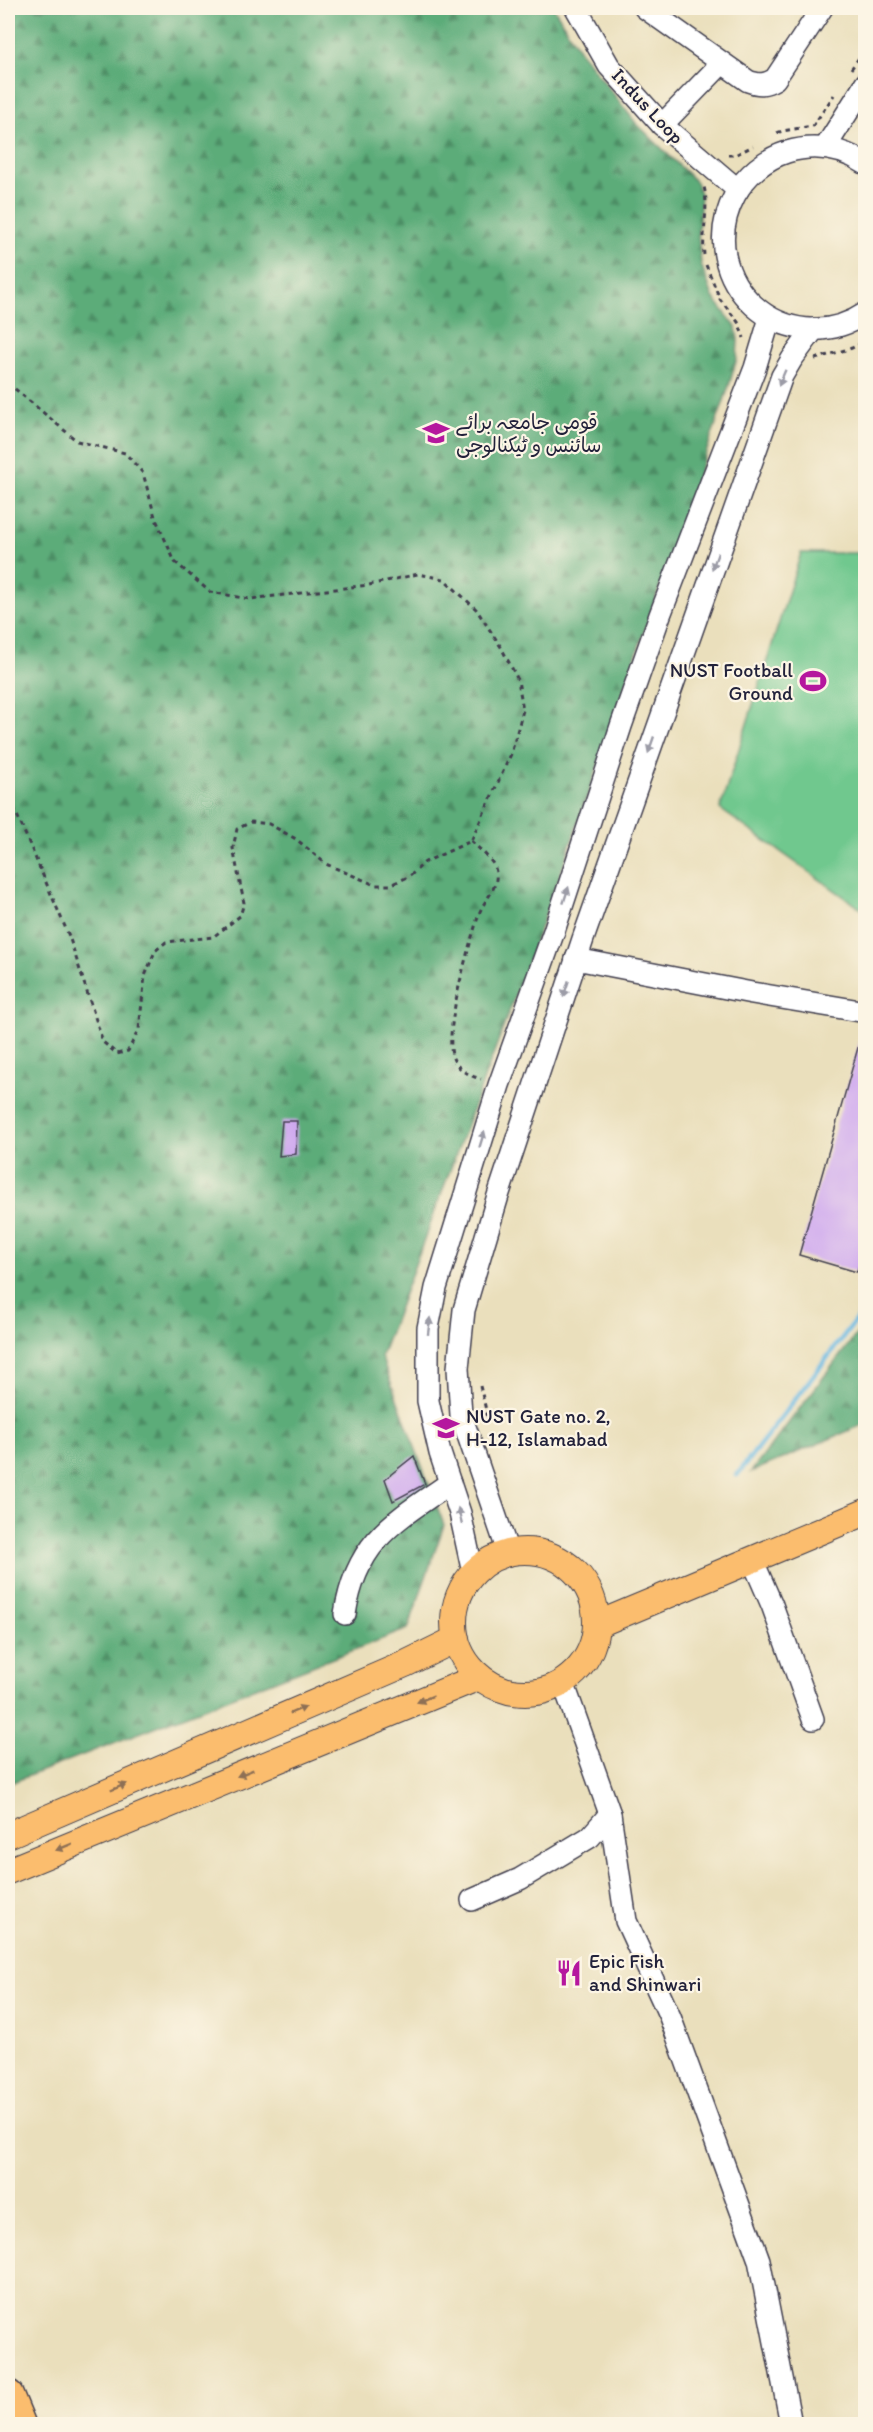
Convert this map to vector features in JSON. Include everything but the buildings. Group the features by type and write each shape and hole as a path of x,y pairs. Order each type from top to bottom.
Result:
{"highway":[{"path":"8,2395 20,2424"}],"main road":[{"path":"596,1625 866,1512"},
{"path":"526,1550 559,1559 573,1569 585,1583 594,1603 596,1625 592,1647 580,1667 563,1682 543,1691 520,1693 499,1688 479,1677 465,1660 456,1640 454,1616 460,1593 473,1574 489,1560 508,1552 526,1550"},
{"path":"8,1835 394,1669 456,1640"},
{"path":"8,1871 479,1677"}],"street":[{"path":"658,11 748,81 767,84 775,79 822,8"},
{"name":"Indus Loop","path":"581,10 609,66 662,125 738,190"},
{"path":"662,125 722,63"},
{"path":"825,148 856,80"},
{"path":"866,164 842,152 825,148 801,149 774,157 754,171 738,190 725,222 724,246 726,261 741,293 754,307 770,318 789,326 814,329 842,325 866,313"},
{"path":"473,1574 460,1512 440,1453 429,1401 428,1328 435,1288 499,1085 554,931 660,615 755,368 770,318"},
{"path":"508,1552 463,1423 459,1400 458,1368 464,1310 497,1199 576,959 782,376 814,329"},
{"path":"554,931 583,939"},
{"path":"576,959 752,993 866,1012"},
{"path":"345,1614 349,1590 357,1568 374,1541 409,1511 450,1484"},
{"path":"752,1560 772,1605 813,1719"},
{"path":"563,1682 610,1814 626,1921 670,2017 759,2260 791,2424"},
{"path":"472,1900 520,1879 590,1837 610,1814"}],"path":[{"path":"856,80 866,48"},
{"path":"772,136 782,131 813,126 839,87"},
{"path":"721,155 735,155 754,146"},
{"path":"703,183 707,197 702,236 708,274 720,299 738,322 744,346"},
{"path":"809,362 852,348 866,340"},
{"path":"8,383 76,441 125,453 143,473 155,517 175,561 210,592 250,599 369,585 418,574 444,579 476,609 501,647 518,680 523,710 511,754 471,841 425,862 410,876 390,885 375,885 326,864 296,839 269,824 251,822 237,829 232,848 244,903 240,916 213,937 166,942 154,951 145,976 139,1029 128,1051 117,1054 103,1042 69,936 8,794"},
{"path":"471,841 495,868 495,881 490,897 480,911 456,1000 451,1036 452,1057 460,1069 499,1085"},
{"path":"463,1423 488,1414 479,1383"}],"green space":[{"name":"قومی جامعہ برائے سائنس و ٹیکنالوجی","path":"8,8 554,8 580,51 636,123 696,182 701,196 698,233 701,264 713,297 736,327 738,340 737,358 728,389 560,875 381,1356 444,1525 408,1629 8,1784"},
{"name":"NUST Football Ground","path":"801,553 865,553 866,901 863,910 720,809"},
{"path":"865,1323 865,1424 751,1472"}],"waterway":[{"path":"737,1475 866,1307"}],"place":[{"name":"قومی جامعہ برائے سائنس و ٹیکنالوجی","path":"436,433"},
{"name":"NUST Football Ground","path":"813,681"},
{"name":"NUST Gate no. 2, H-12, Islamabad","path":"446,1428"},
{"name":"Epic Fish and Shinwari","path":"569,1973"}]}
